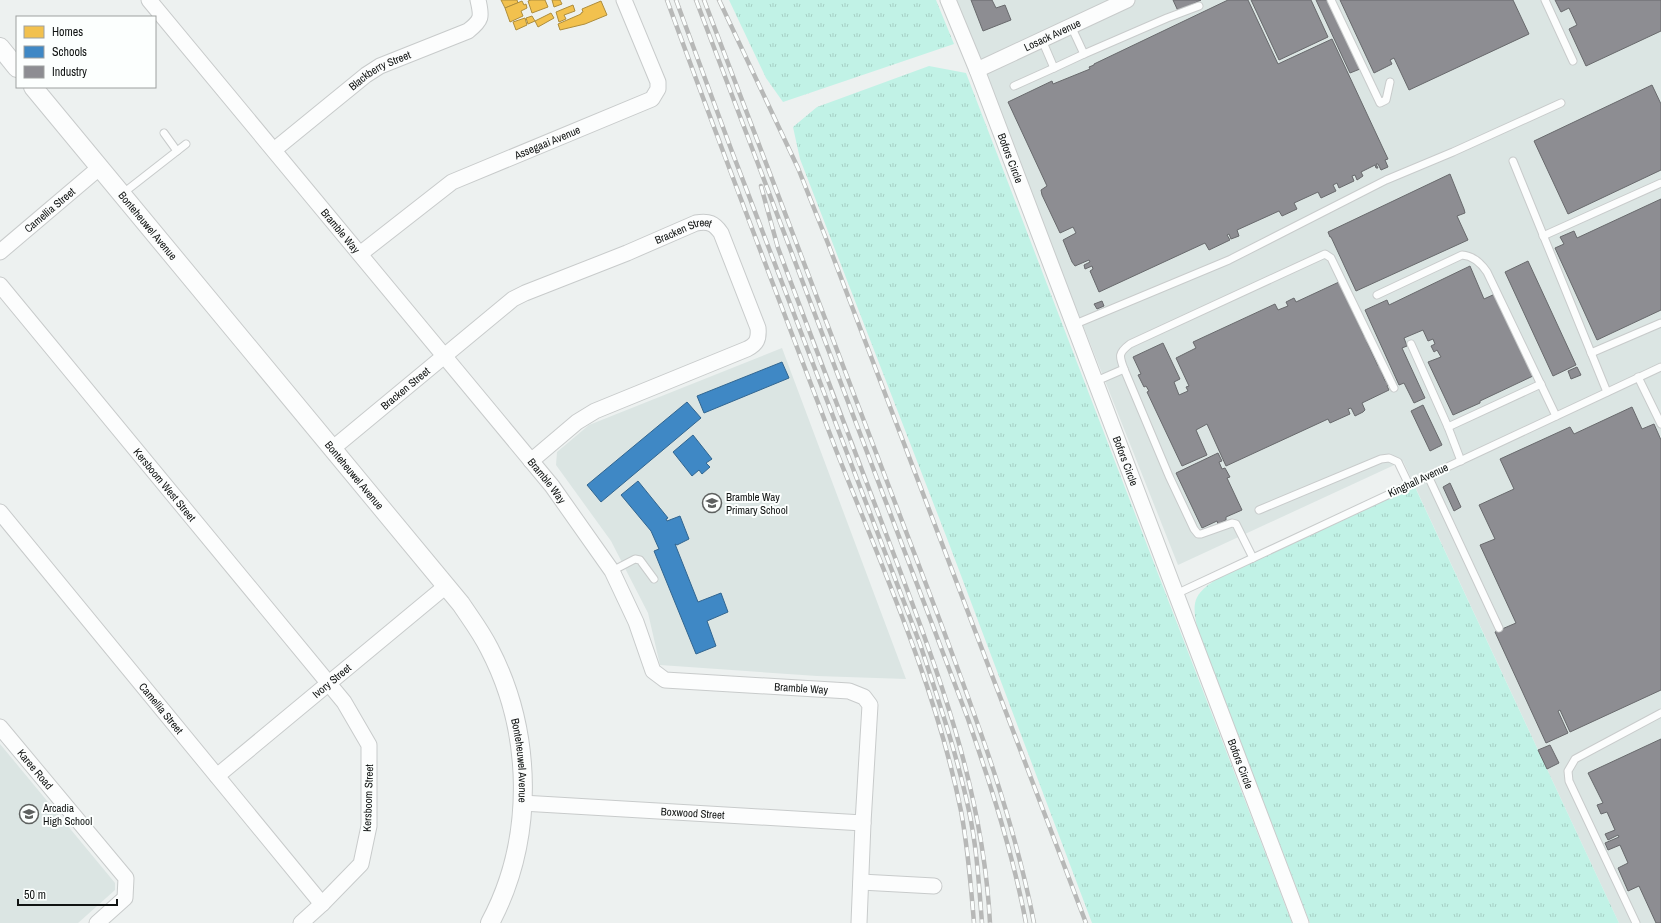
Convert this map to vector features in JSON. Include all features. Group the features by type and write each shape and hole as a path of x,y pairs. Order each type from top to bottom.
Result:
{"street":[{"name":"Bramble Way","path":"150,0 552,486 612,571 636,622 653,671 666,680 849,691 864,697 870,705 859,923"},
{"name":"Blackberry Street","path":"274,150 366,75 380,66 468,31 479,21 482,14 478,0"},
{"name":"Assegaai Avenue","path":"360,254 452,182 652,100 658,89 658,82 624,0"},
{"name":"Bofors Circle","path":"948,0 977,70 1072,325 1301,923"},
{"name":"Losack Avenue","path":"977,70 1127,0"},
{"path":"0,47 16,67"},
{"name":"Bonteheuwel Avenue","path":"34,88 446,586 480,632 495,662 507,693 516,727 521,757 522,803 519,836 507,883 490,923"},
{"name":"Camellia Street","path":"0,252 100,168"},
{"name":"Bracken Street","path":"332,449 503,306 525,292 627,253 696,223 707,221 714,224 721,233 758,328 759,336 753,346 595,411 577,422 531,461"},
{"name":"Kersboom West Street","path":"0,285 329,684"},
{"name":"Camellia Street","path":"2,517 322,904"},
{"name":"Ivory Street","path":"217,776 446,586"},
{"name":"Kersboom Street","path":"301,923 361,864 369,826 369,745 344,702 329,684"},
{"name":"Karee Road","path":"0,727 126,878 125,898 97,923"},
{"name":"Boxwood Street","path":"522,803 863,823"},
{"path":"861,882 934,886"}],"lane":[{"path":"1331,0 1380,103 1386,100 1390,82"},
{"path":"1545,0 1573,61"},
{"path":"1014,86 1167,18 1199,6"},
{"path":"1070,26 1084,54"},
{"path":"1042,40 1054,68"},
{"path":"1072,325 1229,260 1386,180 1453,152 1561,103"},
{"path":"164,133 177,151"},
{"path":"122,194 186,144"},
{"path":"1513,161 1607,392"},
{"path":"1543,236 1661,182"},
{"path":"1253,558 1236,524 1232,523 1201,534 1198,534 1194,529 1169,476 1124,370 1120,353 1130,344 1325,254 1331,258 1394,388"},
{"path":"1377,295 1462,255 1481,263 1487,272 1556,416"},
{"path":"1591,354 1661,323"},
{"path":"1411,344 1448,427 1461,461"},
{"name":"Kinghall Avenue","path":"1176,594 1661,366"},
{"path":"1094,382 1124,370"},
{"path":"1638,377 1661,424"},
{"path":"1448,427 1541,384"},
{"path":"1259,510 1381,459 1389,458 1398,462 1409,485"},
{"path":"1428,476 1499,628"},
{"path":"612,571 635,559 640,560 654,579"},
{"path":"1636,923 1569,781 1568,771 1575,759 1661,713"}],"shaded area":[{"path":"954,0 1661,0 1661,923 1619,923 1403,461 1178,565"},
{"name":"Bramble Way Primary School","path":"782,348 906,679 817,676 660,665 648,613 611,541 556,465 557,452 589,425"},
{"name":"Arcadia High School","path":"0,744 115,883 115,890 78,923 0,923"}],"green space":[{"path":"729,0 936,0 954,44 783,102 766,78"},
{"path":"929,66 966,73 1292,923 1092,923 948,541 800,159 793,127 817,107"},
{"path":"1414,485 1619,923 1310,923 1198,631 1195,612 1196,599 1204,588 1220,577"}],"building: Homes":[{"path":"501,0 517,0 518,3 505,8"},
{"path":"545,0 548,7 532,13 528,1"},
{"path":"552,0 560,0 562,4 554,7"},
{"path":"522,1 524,5 526,4 527,8 521,11 523,16 510,22 505,8"},
{"path":"601,1 607,15 585,24 560,30 558,24 581,14 583,12 582,9"},
{"path":"573,5 575,11 564,15 566,19 559,22 556,12"},
{"path":"551,13 554,18 538,27 535,21"},
{"path":"532,16 535,21 528,24 526,18"},
{"path":"525,18 527,25 516,30 513,22"}],"building: Schools":[{"path":"782,362 789,378 704,413 697,396"},
{"path":"687,402 701,418 601,502 587,485"},
{"path":"693,435 712,459 706,463 710,467 702,474 699,470 692,476 673,452"},
{"path":"638,481 668,518 666,519 667,521 680,516 689,539 677,545 675,544 698,602 721,593 728,612 707,621 716,646 696,654 654,551 659,549 651,531 621,495"}],"building: Industry":[{"path":"971,0 992,0 996,8 1005,5 1011,20 983,31"},
{"path":"1173,0 1201,0 1178,11"},
{"path":"1228,0 1248,0 1278,64 1332,39 1388,159 1385,160 1388,167 1381,170 1378,164 1376,164 1378,168 1376,168 1375,165 1361,172 1363,176 1357,180 1355,175 1352,176 1354,181 1339,188 1337,183 1333,185 1336,191 1321,198 1318,192 1294,203 1297,209 1282,216 1279,211 1237,230 1239,236 1231,239 1229,234 1227,235 1230,240 1209,250 1205,243 1099,292 1090,271 1093,269 1092,266 1085,269 1084,265 1090,262 1089,260 1075,266 1072,262 1063,240 1076,233 1073,227 1060,233 1042,195 1041,190 1047,186 1008,102 1052,81 1053,84 1090,69 1089,67 1094,64"},
{"path":"1251,0 1311,0 1328,37 1279,60"},
{"path":"1316,0 1328,0 1360,69 1350,73"},
{"path":"1340,0 1513,0 1529,34 1409,90 1394,58 1390,60 1392,64 1374,73"},
{"path":"1555,0 1661,0 1661,31 1586,66 1569,29 1577,25 1569,8 1561,12"},
{"path":"1652,85 1661,104 1661,170 1568,214 1534,141"},
{"path":"1450,174 1465,213 1457,216 1468,240 1356,291 1328,232"},
{"path":"1661,199 1661,310 1597,340 1555,248 1564,244 1560,237 1574,231 1577,238"},
{"path":"1528,261 1576,365 1553,376 1505,272"},
{"path":"1470,266 1484,299 1495,294 1533,376 1453,415 1428,362 1441,357 1437,350 1434,352 1431,346 1435,344 1433,339 1428,341 1423,330 1404,338 1407,346 1402,348 1425,398 1414,403 1404,383 1399,385 1365,310 1387,300 1389,305"},
{"path":"1339,282 1364,336 1368,335 1370,340 1367,342 1378,366 1379,365 1389,390 1362,403 1365,410 1355,416 1351,408 1348,409 1350,414 1330,423 1328,419 1226,466 1207,424 1196,430 1207,455 1182,466 1147,392 1149,391 1146,386 1144,387 1138,375 1141,374 1133,357 1163,343 1180,379 1174,382 1179,395 1188,391 1186,387 1189,386 1176,358 1196,348 1193,342 1275,304 1278,310 1288,306 1286,302 1294,298 1296,302"},
{"path":"1102,301 1104,306 1097,309 1094,304"},
{"path":"1577,367 1581,375 1571,379 1568,371"},
{"path":"1423,405 1442,445 1430,451 1411,411"},
{"path":"1632,407 1642,429 1654,424 1661,440 1661,690 1570,732 1560,710 1558,711 1568,733 1546,743 1495,632 1516,623 1480,545 1495,539 1479,505 1514,489 1500,459 1570,427 1574,434"},
{"path":"1218,453 1222,461 1219,462 1222,469 1225,468 1230,477 1227,478 1242,510 1226,517 1226,520 1218,524 1217,521 1202,528 1176,473"},
{"path":"1450,483 1461,507 1454,511 1443,487"},
{"path":"1661,739 1661,923 1656,923 1639,886 1628,891 1618,868 1628,863 1620,845 1608,850 1605,843 1619,837 1618,835 1608,840 1605,834 1615,830 1607,812 1601,814 1597,805 1603,803 1588,773"},
{"path":"1550,745 1559,763 1547,769 1538,750"}],"railway":[{"path":"667,0 793,338 923,673 950,765 961,811 974,923"},
{"path":"676,0 731,149 920,644 953,748 969,811 976,853 982,923"},
{"path":"696,0 968,719 1001,820 1015,871 1026,923"},
{"path":"704,0 940,621 981,733 1016,846 1034,923"},
{"path":"719,0 798,168 1086,923"},
{"path":"761,186 778,248 925,639 956,731 978,825 986,873 990,923"}],"place":[{"name":"Bramble Way Primary School","path":"712,503"},
{"name":"Arcadia High School","path":"29,814"}]}
